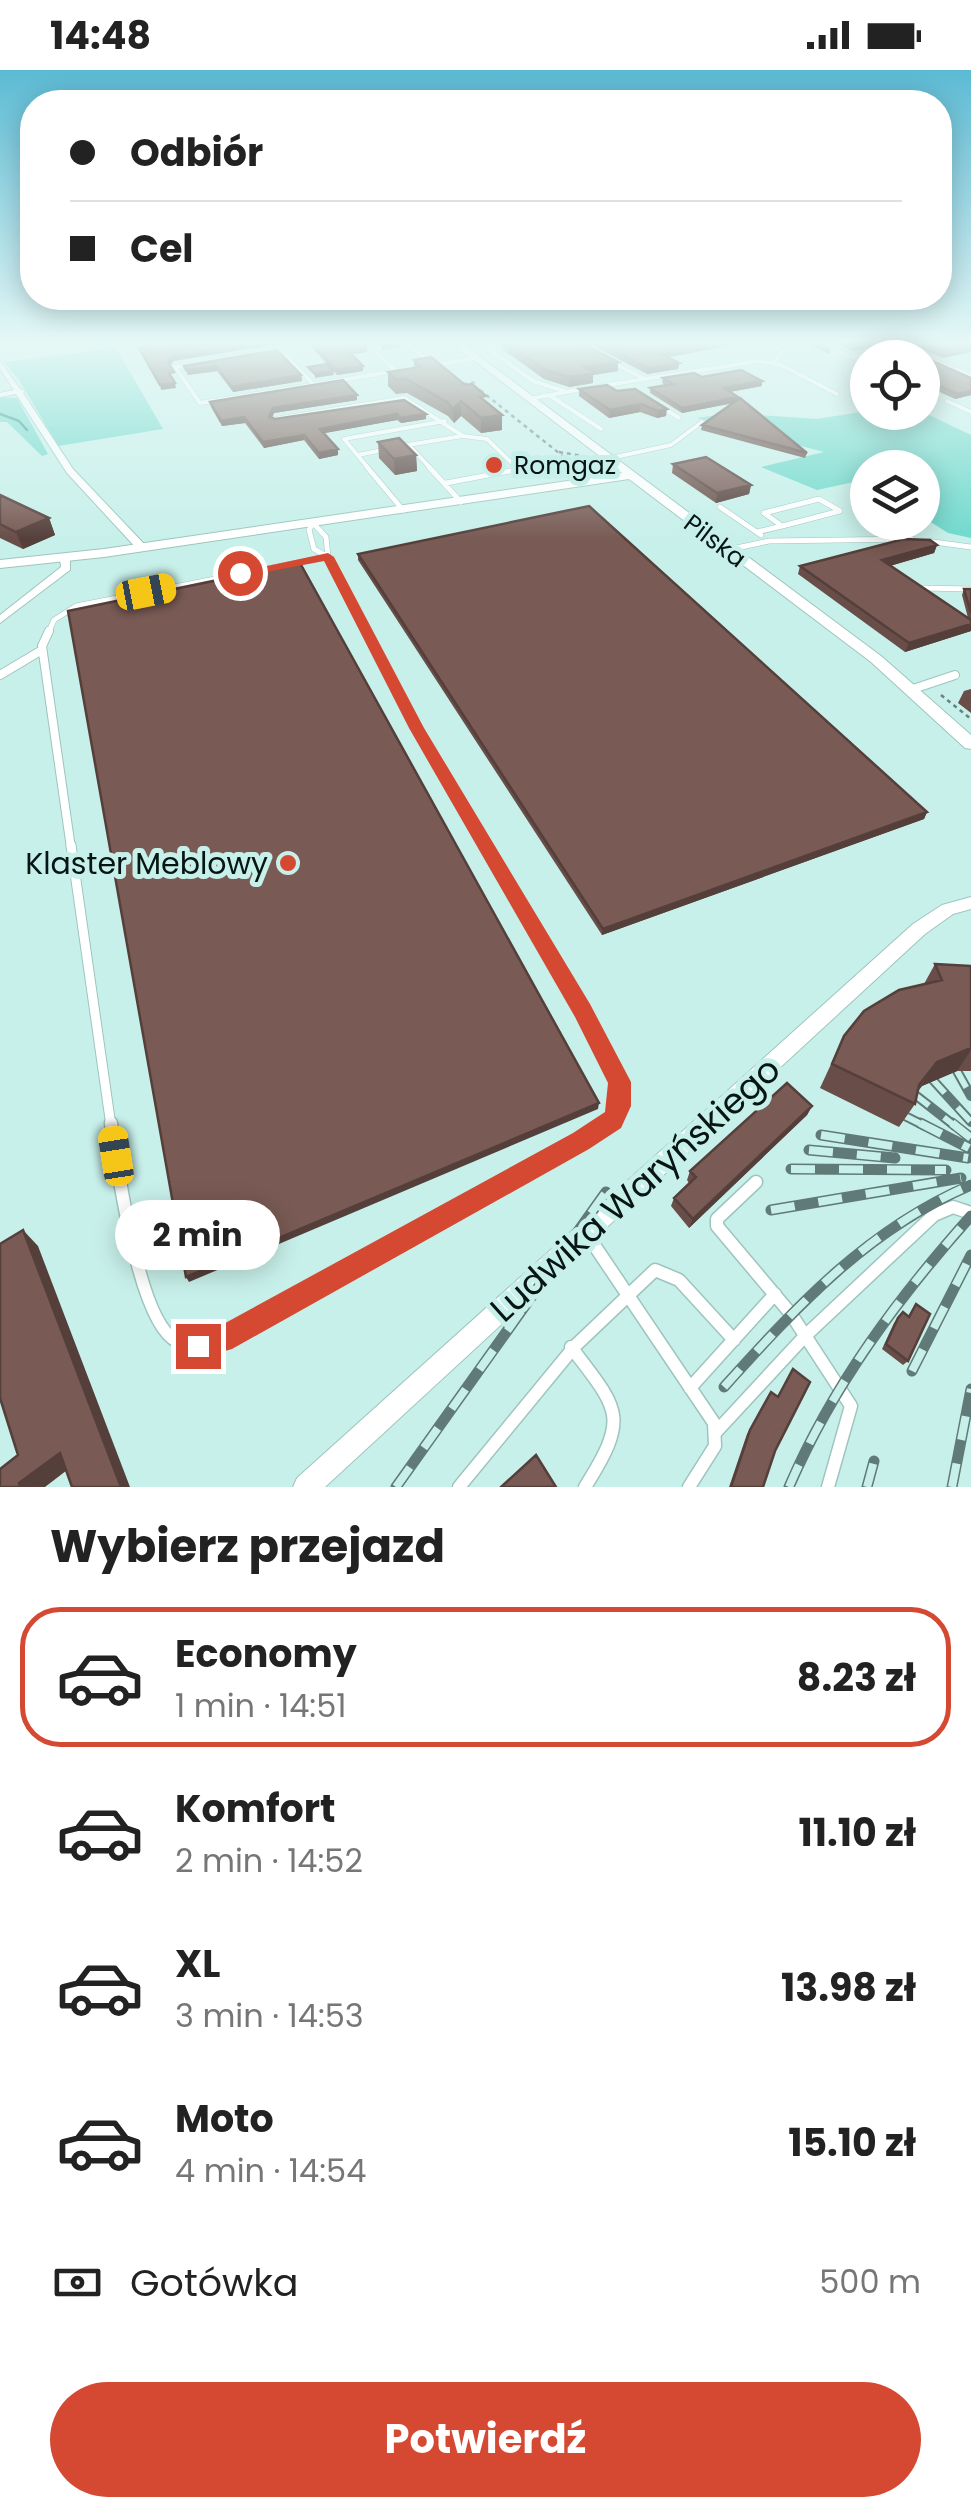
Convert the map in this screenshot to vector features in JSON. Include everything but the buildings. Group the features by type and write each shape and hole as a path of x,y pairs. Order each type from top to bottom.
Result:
{"street":[{"path":"31,408 70,471 142,548"},
{"name":"Pilska","path":"541,408 913,689 971,744"},
{"path":"0,564 142,548 628,476"},
{"path":"0,620 66,568 65,558"},
{"name":"Ludwika Waryńskiego","path":"306,1487 933,916 971,904"}],"lane":[{"path":"275,419 340,408"},
{"path":"420,408 463,436"},
{"path":"567,408 601,429"},
{"path":"664,408 679,418"},
{"path":"403,510 344,439 445,421"},
{"path":"606,459 671,445 702,422"},
{"path":"358,455 463,436 487,439 521,469 446,483"},
{"path":"409,445 460,502"},
{"path":"757,532 783,526 840,511 819,499 764,513 783,526"},
{"path":"720,506 769,541"},
{"path":"328,557 76,606 54,620 42,650 122,1194 156,1319 175,1341 198,1346 223,1339 581,1141 613,1120 620,1106 620,1082 582,1010 416,728 328,557 314,549 309,530 313,523 321,528 330,546 328,557"},
{"path":"727,550 769,541 905,539 971,547"},
{"path":"921,588 971,589"},
{"path":"0,675 42,650"},
{"path":"913,689 955,675"},
{"path":"756,1182 717,1219 717,1226 775,1294 851,1406 828,1487"},
{"path":"716,1432 806,1336 934,1215 953,1207 971,1213"},
{"path":"585,1232 716,1432 715,1446 689,1487"},
{"path":"459,1487 541,1379 627,1293 656,1270 679,1280 734,1340"},
{"path":"690,1388 775,1294"},
{"path":"571,1347 609,1398 618,1430 614,1444 585,1487"}],"path":[{"path":"503,408 587,476"},
{"path":"559,452 582,456"}],"green space":[{"path":"0,408 23,408 48,454 42,456 7,422 0,422"},
{"path":"36,408 151,408 163,429 58,446"},
{"path":"731,413 817,419 850,414 850,430 940,430 940,420 971,435 971,538 940,528 940,450 850,450 850,483 817,490 761,467 824,452 697,418"}],"waterway":[{"path":"0,414 19,421 27,430"}],"railway":[{"path":"957,1071 971,1096"},
{"path":"932,1079 971,1122"},
{"path":"914,1094 955,1126"},
{"path":"903,1115 925,1126"},
{"path":"920,1123 969,1148"},
{"path":"952,1123 971,1138"},
{"path":"821,1135 968,1158"},
{"path":"809,1150 895,1158"},
{"path":"791,1169 946,1170"},
{"path":"771,1210 961,1178"},
{"path":"724,1387 779,1327 867,1247 934,1203 971,1185"},
{"path":"396,1487 606,1192"},
{"path":"789,1487 846,1378 918,1279 971,1216"},
{"path":"912,1371 971,1255"},
{"path":"952,1487 971,1389"},
{"path":"867,1487 874,1461"}],"place":[{"name":"Romgaz","path":"494,465"},
{"name":"Klaster Meblowy","path":"288,863"}],"route":[{"path":"198,1346 223,1339 581,1141 613,1120 620,1106 620,1082 582,1010 416,728 328,557 240,573"}]}
